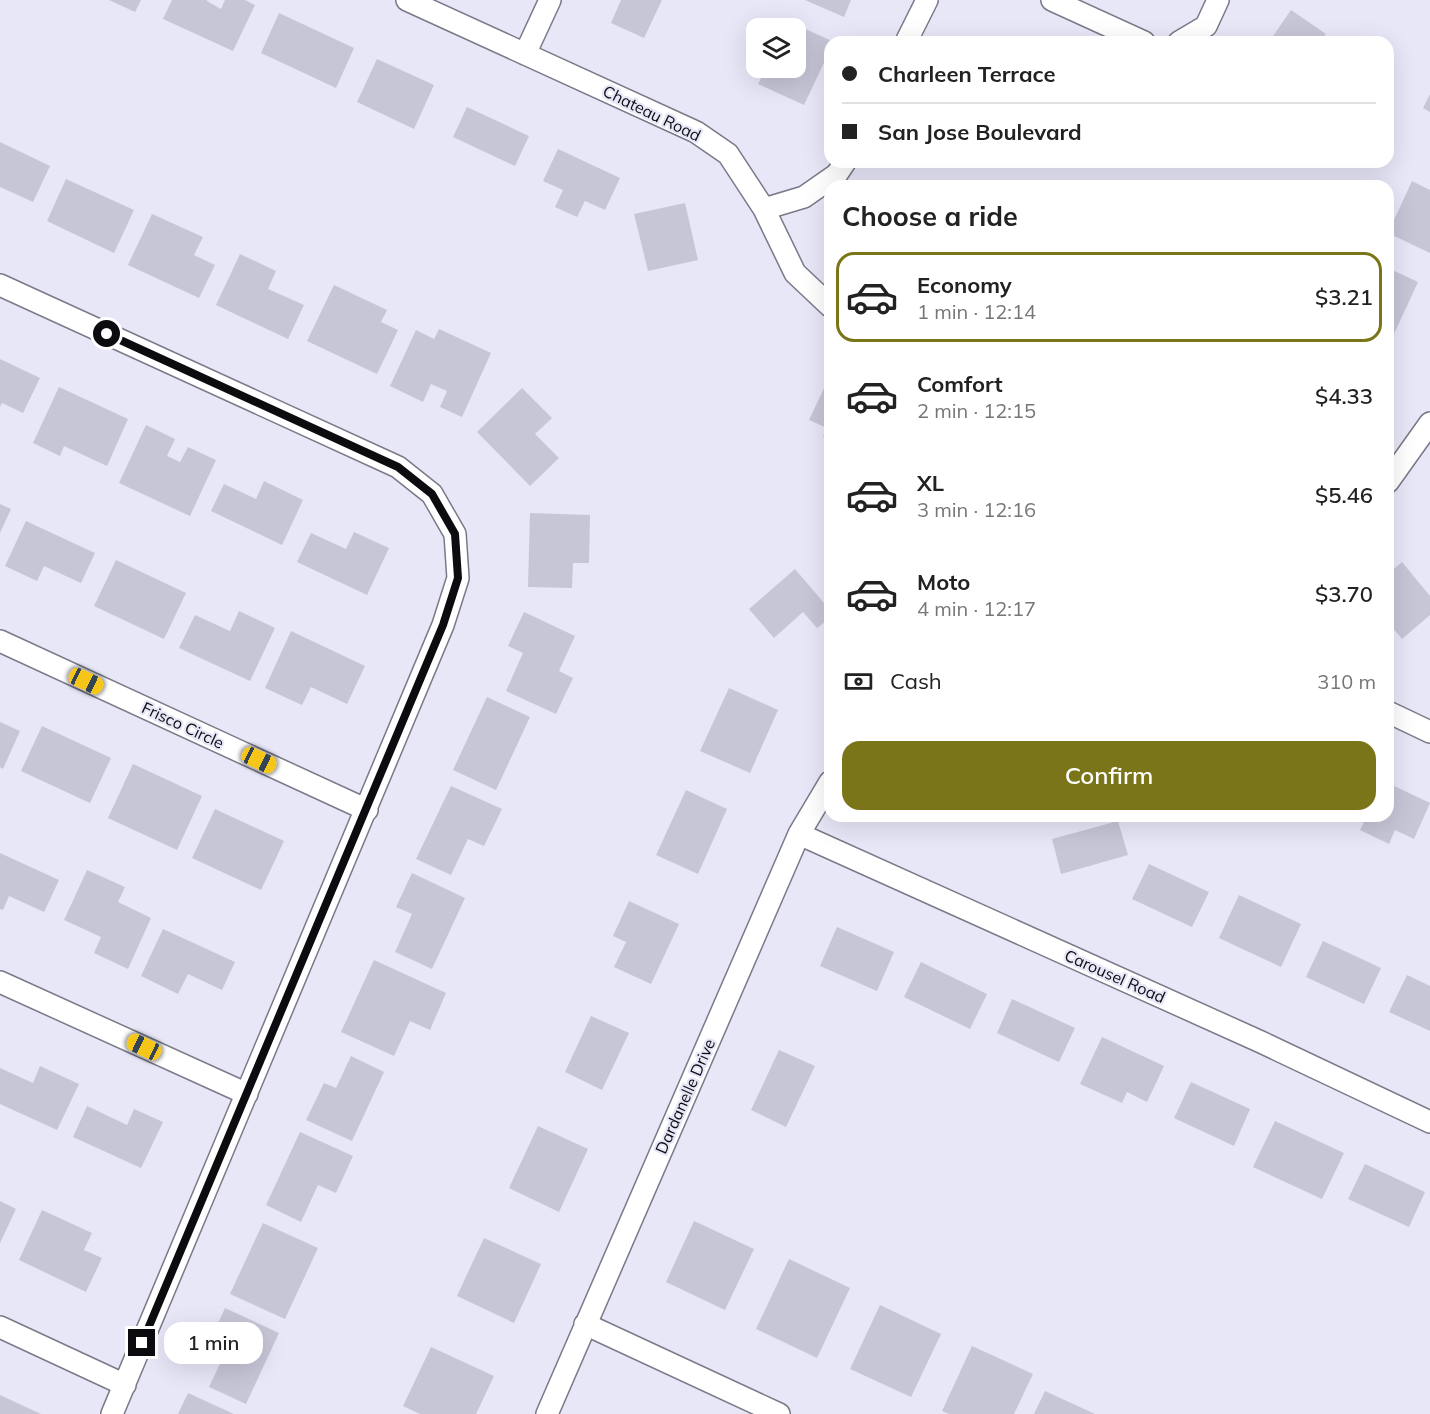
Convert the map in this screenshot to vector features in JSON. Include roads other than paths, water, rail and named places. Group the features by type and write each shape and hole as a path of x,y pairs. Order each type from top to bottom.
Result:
{"street":[{"name":"Chateau Road","path":"407,0 696,132 728,154 764,209 795,273 824,300"},
{"path":"525,54 550,0"},
{"path":"909,36 927,0"},
{"path":"1052,0 1131,36"},
{"path":"1189,36 1206,26 1218,0"},
{"path":"828,180 841,168"},
{"path":"764,209 804,197 824,183"},
{"path":"0,285 398,467 432,494 455,534 458,578 443,625 112,1414"},
{"path":"1394,474 1430,423"},
{"name":"Frisco Circle","path":"0,641 367,810"},
{"path":"1394,715 1430,732"},
{"name":"Dardanelle Drive","path":"547,1414 799,834 824,792"},
{"name":"Carousel Road","path":"799,834 1262,1042 1430,1122"},
{"path":"0,982 247,1094"},
{"path":"585,1324 779,1414"},
{"path":"0,1327 125,1384"}]}
